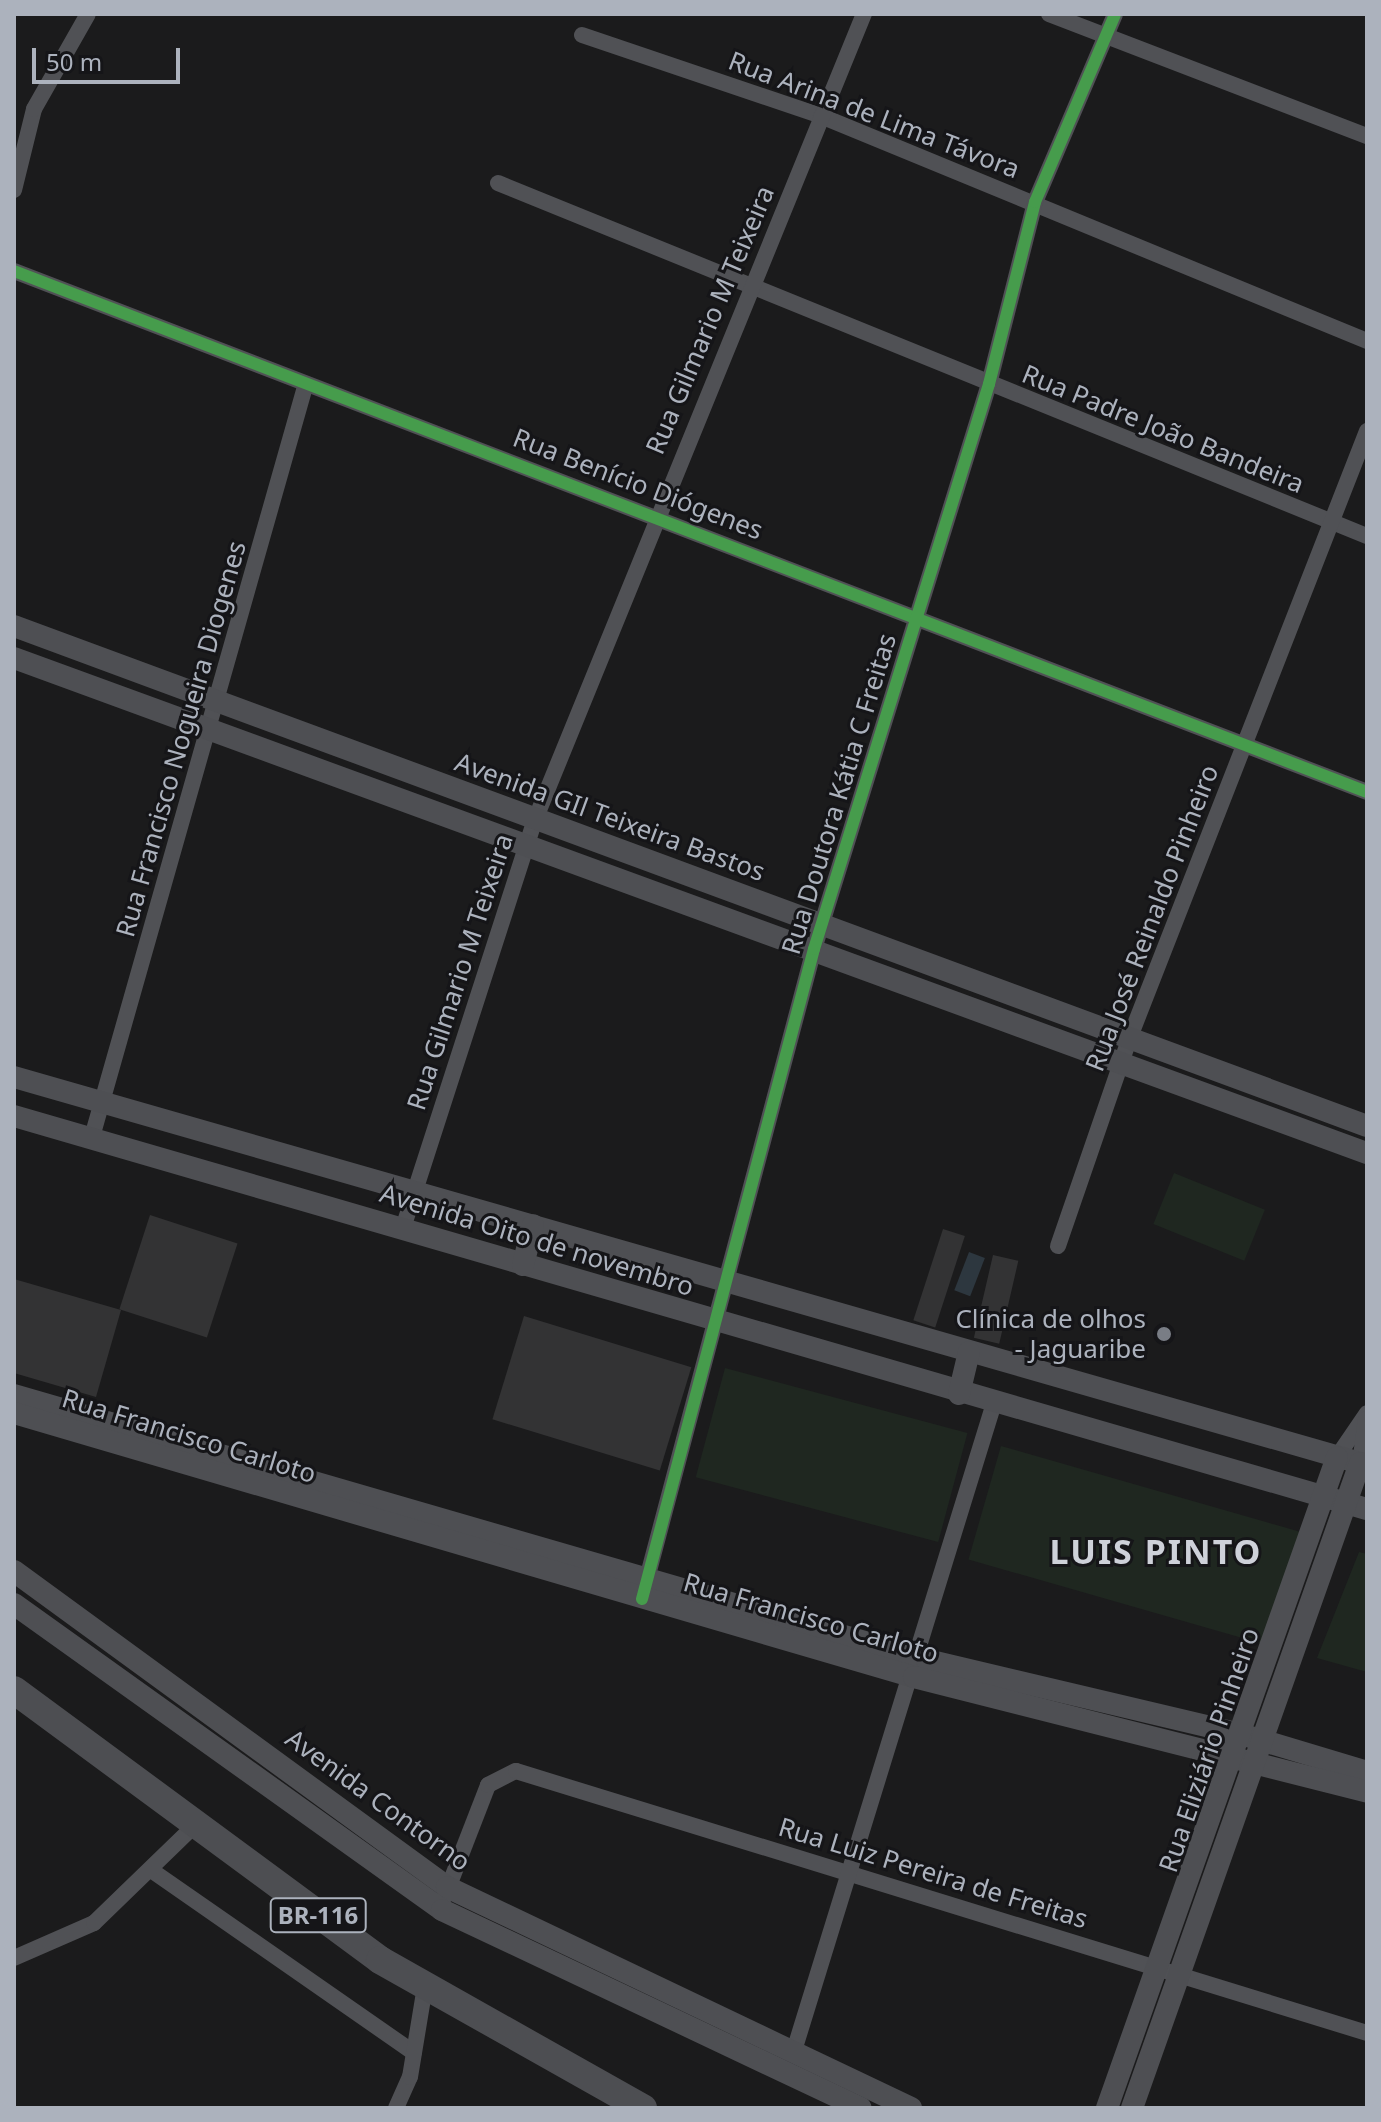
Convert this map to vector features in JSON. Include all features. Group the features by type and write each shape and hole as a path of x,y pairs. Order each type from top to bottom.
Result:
{"highway":[{"name":"BR-116","path":"14,1690 195,1825 425,1986 643,2108"}],"street":[{"name":"Rua Gilmario M Teixeira","path":"403,1228 535,820 656,513 864,14"},
{"path":"1049,14 1367,136"},
{"name":"Rua Doutora Kátia C Freitas","path":"645,1588 814,949 989,384 1035,202 1115,14"},
{"path":"14,190 34,109 81,16"},
{"name":"Rua Arina de Lima Távora","path":"582,35 821,116 1367,341"},
{"name":"Rua Padre João Bandeira","path":"498,183 750,289 1367,536"},
{"name":"Rua Benício Diógenes","path":"14,271 305,387 656,513 1367,792"},
{"name":"Rua Francisco Nogueira Diogenes","path":"92,1137 305,387"},
{"name":"Rua José Reinaldo Pinheiro","path":"1058,1246 1126,1048 1367,431"},
{"name":"Avenida GIl Teixeira Bastos","path":"14,626 999,991 1367,1153"},
{"name":"Avenida GIl Teixeira Bastos","path":"14,658 991,1013 1126,1048 1367,1126"},
{"path":"991,1013 999,991"},
{"name":"Avenida Oito de novembro","path":"14,1077 1364,1464"},
{"name":"Avenida Oito de novembro","path":"14,1116 195,1166 716,1324 1359,1507"},
{"path":"195,1166 205,1130"},
{"path":"523,1265 533,1225"},
{"path":"959,1394 969,1352"},
{"name":"Rua Francisco Carloto","path":"14,1395 326,1506 645,1588 917,1668 1251,1748 1367,1772"},
{"path":"793,2054 917,1668 994,1403"},
{"name":"Rua Francisco Carloto","path":"14,1413 334,1483 645,1588"},
{"name":"Rua Eliziário Pinheiro","path":"1132,2108 1172,1972 1251,1748 1337,1457 1367,1413"},
{"name":"Rua Eliziário Pinheiro","path":"1251,1748 1359,1507 1367,1413"},
{"path":"326,1506 334,1483"},
{"name":"Avenida Contorno","path":"14,1571 447,1887 911,2108"},
{"name":"Avenida Contorno","path":"14,1604 442,1910 860,2108"},
{"name":"Rua Francisco Carloto","path":"1251,1748 1367,1792"},
{"name":"Rua Luiz Pereira de Freitas","path":"447,1887 488,1785 516,1771 1367,2033"},
{"path":"14,1958 94,1923 195,1825"},
{"path":"151,1870 414,2053"},
{"path":"442,1910 447,1887"},
{"name":"Rua Eliziário Pinheiro","path":"1107,2108 1172,1972"},
{"path":"396,2108 414,2053 425,1986"}],"shaded area":[{"path":"1174,1173 1265,1210 1244,1261 1153,1224"},
{"path":"969,1252 985,1258 970,1296 954,1290"},
{"path":"725,1368 967,1433 938,1542 696,1477"},
{"path":"1001,1446 1309,1534 1276,1648 968,1559"},
{"path":"1359,1552 1367,1554 1367,1672 1317,1658"}],"building":[{"path":"150,1215 237,1243 207,1338 119,1309"},
{"path":"943,1229 965,1236 935,1327 913,1320"},
{"path":"993,1255 1018,1261 999,1344 974,1338"},
{"path":"14,1279 121,1310 96,1397 14,1373"},
{"path":"524,1316 691,1367 660,1470 492,1419"}],"cycle path":[{"path":"642,1599 814,949 989,384 1035,202 1115,14"},
{"path":"14,271 1367,792"}],"place":[{"name":"Clínica de olhos - Jaguaribe","path":"1164,1334"}],"district":[{"name":"LUIS PINTO","path":"1156,1552"}]}
